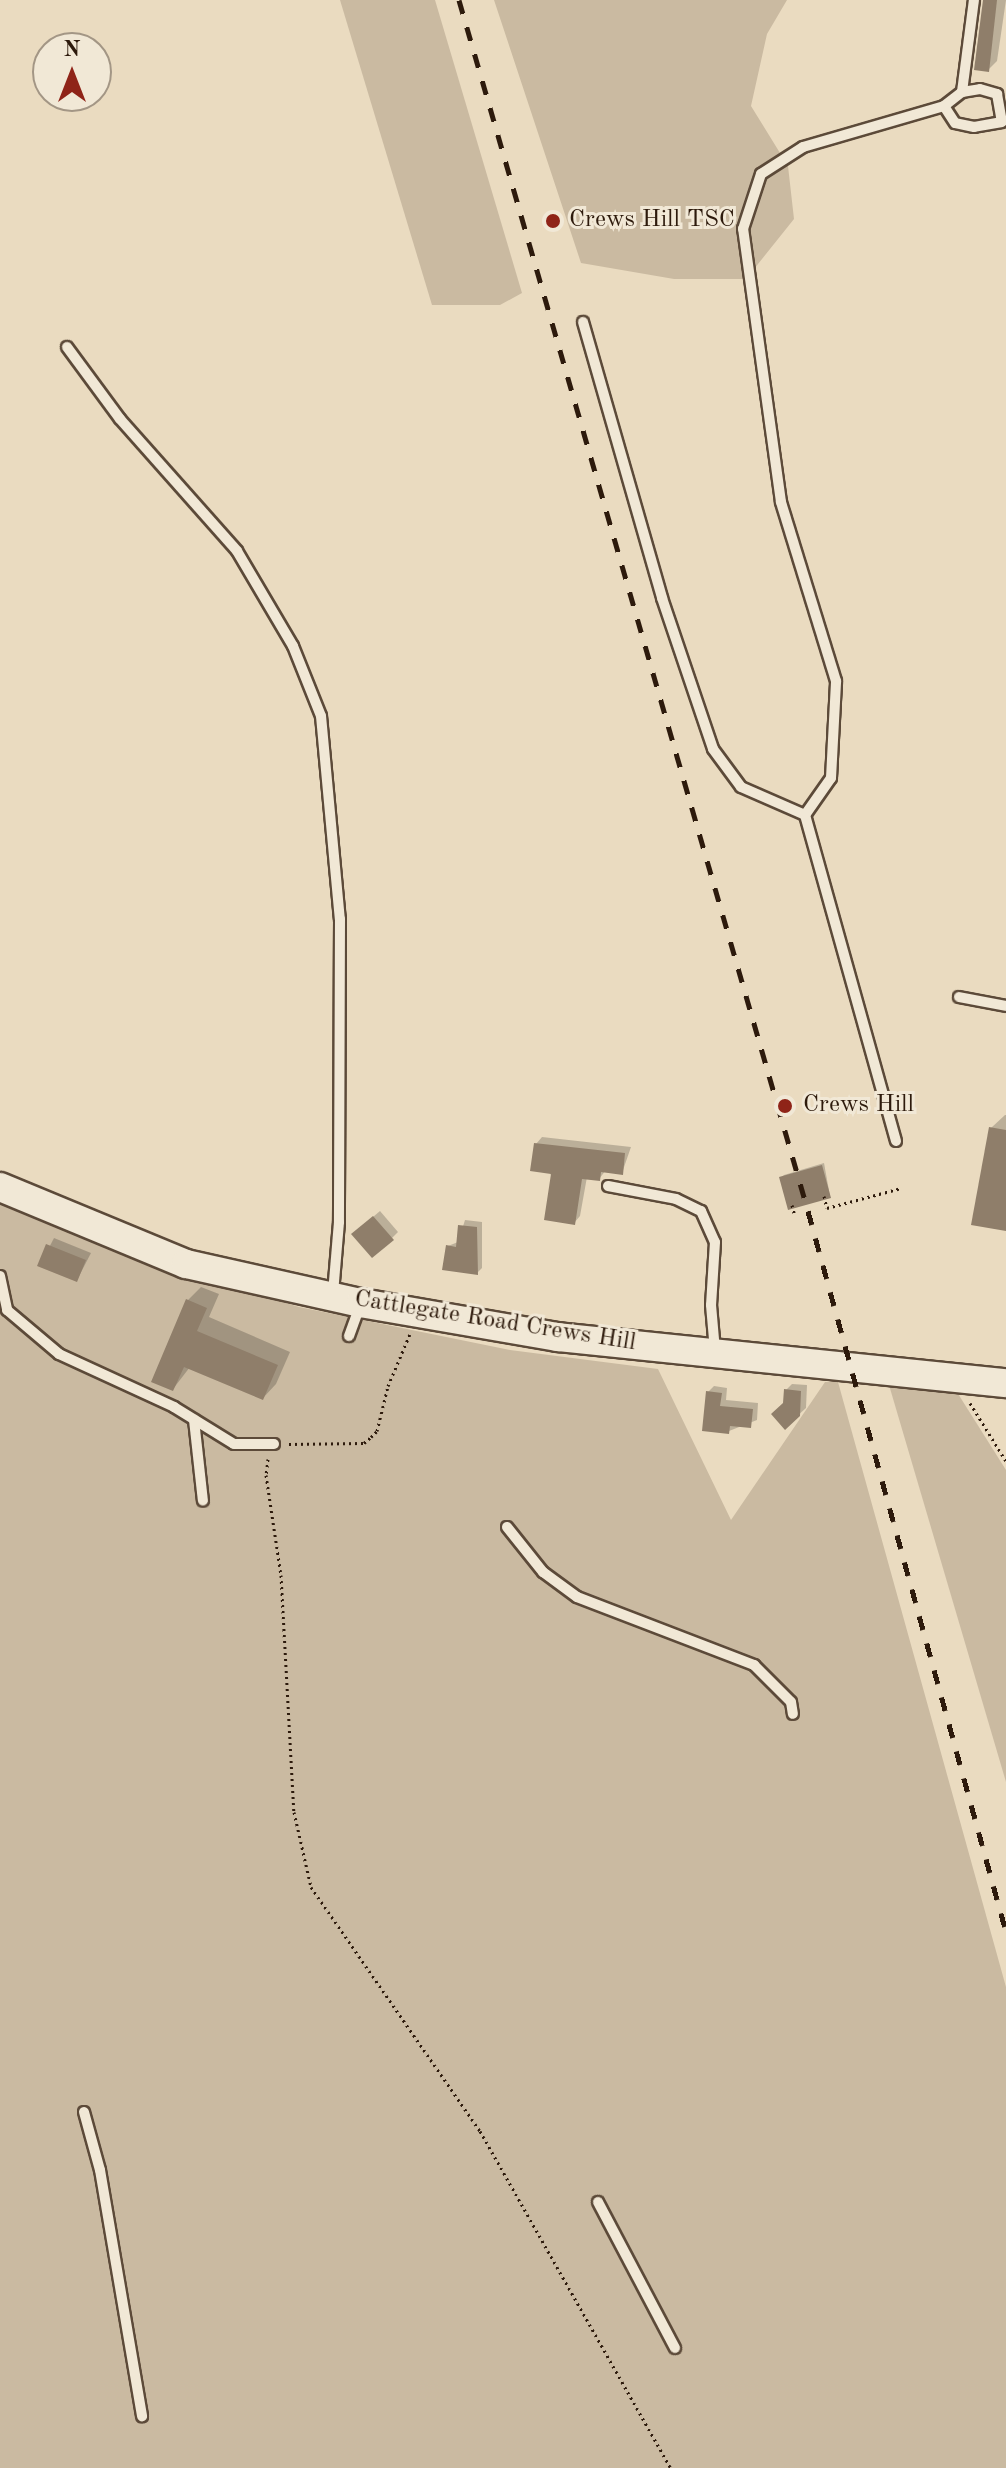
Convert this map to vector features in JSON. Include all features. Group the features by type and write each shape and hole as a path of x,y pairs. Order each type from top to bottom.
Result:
{"street":[{"name":"Cattlegate Road Crews Hill","path":"0,1187 186,1264 347,1300 558,1337 1006,1383"}],"lane":[{"path":"962,92 974,0"},
{"path":"805,815 831,778 836,681 781,502 743,229 761,174 803,147 944,106 962,92 980,89 997,94 1002,122 974,127 955,123 944,106"},
{"path":"583,322 662,598 713,749 741,787 805,815"},
{"path":"67,347 120,419 237,551 293,646 321,716 340,919 339,1222 349,1336"},
{"path":"805,815 896,1141"},
{"path":"959,997 1006,1006"},
{"path":"608,1186 676,1199 701,1211 715,1242 711,1305 715,1353"},
{"path":"0,1276 7,1310 30,1334 59,1354 194,1420 234,1444 274,1444"},
{"path":"194,1420 203,1501"},
{"path":"507,1527 543,1572 577,1597 748,1662 791,1702 793,1714"},
{"path":"84,2112 100,2170 142,2416"},
{"path":"598,2202 675,2348"}],"path":[{"path":"824,1196 827,1208 901,1188"},
{"path":"792,1205 795,1216"},
{"path":"419,1314 371,1437 364,1443 274,1444 266,1475 281,1575 294,1812 311,1887 480,2131 671,2468"},
{"path":"954,1376 1006,1461"}],"shaded area":[{"path":"340,0 435,0 522,293 500,305 432,305"},
{"path":"494,0 787,0 767,34 751,106 788,166 794,219 746,279 674,279 581,263"},
{"path":"0,1199 184,1271 299,1307 510,1350 658,1369 731,1520 825,1382 838,1382 1006,1987 1006,2468 0,2468"},
{"path":"889,1385 955,1389 1006,1470 1006,1782"}],"building":[{"path":"983,0 997,0 989,72 974,70"},
{"path":"989,1127 1006,1130 1006,1231 971,1225"},
{"path":"534,1143 625,1153 623,1175 601,1172 600,1181 582,1179 575,1225 544,1220 551,1174 530,1171"},
{"path":"822,1165 831,1198 788,1210 779,1177"},
{"path":"373,1216 394,1240 372,1258 351,1234"},
{"path":"458,1225 477,1227 478,1275 442,1270 446,1245 456,1247"},
{"path":"46,1244 86,1260 77,1282 37,1266"},
{"path":"186,1299 207,1308 197,1331 278,1365 263,1400 184,1367 173,1391 151,1382"},
{"path":"784,1389 801,1391 800,1416 785,1430 771,1414 783,1403"},
{"path":"706,1391 722,1393 720,1406 753,1409 751,1428 730,1426 729,1434 702,1431"}],"railway":[{"path":"459,0 808,1211 1006,1932"}],"place":[{"name":"Crews Hill TSC","path":"553,221"},
{"name":"Crews Hill","path":"785,1106"}]}
